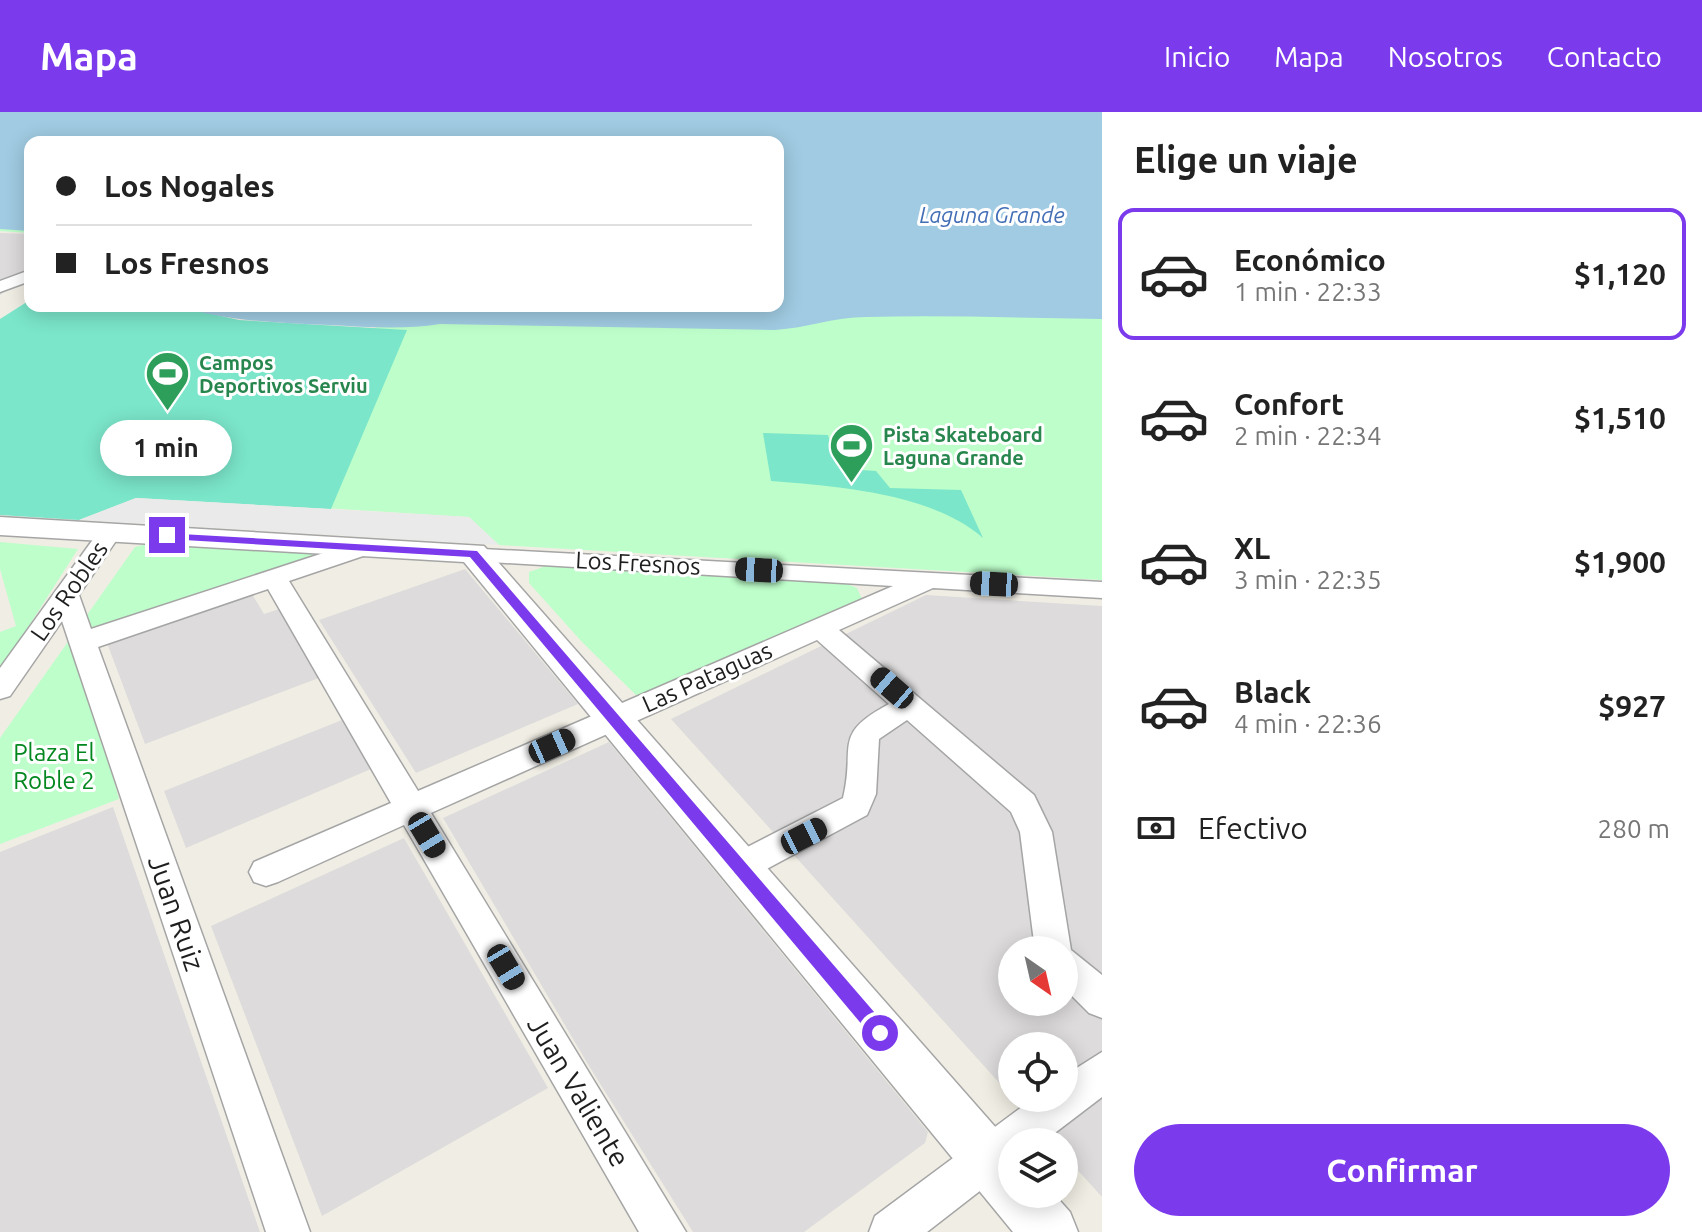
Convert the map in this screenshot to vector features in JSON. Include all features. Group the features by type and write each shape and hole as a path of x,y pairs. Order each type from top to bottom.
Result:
{"street":[{"path":"0,287 24,277"},
{"name":"Los Fresnos","path":"0,526 1102,590"},
{"name":"Los Robles","path":"0,689 110,532"},
{"name":"Los Fresnos","path":"82,642 366,547"},
{"path":"473,553 998,1171"},
{"name":"Juan Valiente","path":"274,578 664,1232"},
{"name":"Las Pataguas","path":"266,872 929,580"},
{"name":"Juan Ruiz","path":"66,595 288,1232"},
{"path":"820,628 1016,796 1030,813 1036,832 1051,936"},
{"path":"740,867 856,806 860,794 864,735 876,724 911,705"},
{"path":"1078,977 1102,1000"},
{"path":"1052,1128 1102,1072"},
{"path":"891,1232 998,1184"},
{"path":"1030,1208 1050,1232"}],"shaded area":[{"path":"0,233 24,234 24,278 0,295"},
{"path":"136,498 469,517 499,545 79,520"},
{"path":"465,569 578,704 416,773 319,620"},
{"path":"252,594 264,614 282,608 324,676 145,744 107,643"},
{"path":"926,595 1102,606 1102,1197 1078,1170 1078,1128 1040,1128 1026,1112 1078,1112 1078,1032 998,1032 998,1081 671,719"},
{"path":"342,720 371,769 186,848 164,791"},
{"path":"609,742 928,1132 925,1143 804,1232 693,1232 589,1066 443,818"},
{"path":"113,807 260,1232 0,1232 0,852"},
{"path":"404,838 548,1088 322,1216 211,926"}],"green space":[{"path":"0,112 1102,112 1102,580 499,545 469,517 292,506 376,327 663,312 784,312 784,136 24,136 24,233 0,231"},
{"name":"Campos Deportivos Serviu","path":"24,304 24,312 204,312 239,320 407,330 331,509 136,498 79,520 0,515 0,319"},
{"name":"Pista Skateboard Laguna Grande","path":"763,433 828,435 836,464 848,469 876,471 890,488 961,490 983,538 938,511 882,494 771,481"},
{"path":"0,542 78,549 0,671 0,632 16,626 0,569"},
{"name":"Plaza El Roble 2","path":"155,542 339,554 75,641 119,799 0,844 0,738 135,547"},
{"path":"549,565 840,581 857,588 862,599 860,603 638,697 582,642 529,583 529,572"}],"water":[{"name":"Laguna Grande","path":"0,112 1102,112 1102,319 866,317 775,330 440,324 371,327 271,322 202,312 784,312 784,136 24,136 24,231 0,229"}],"place":[{"name":"Campos Deportivos Serviu","path":"168,413"},
{"name":"Pista Skateboard Laguna Grande","path":"852,485"}],"route":[{"path":"167,535 473,553 880,1033"}]}
